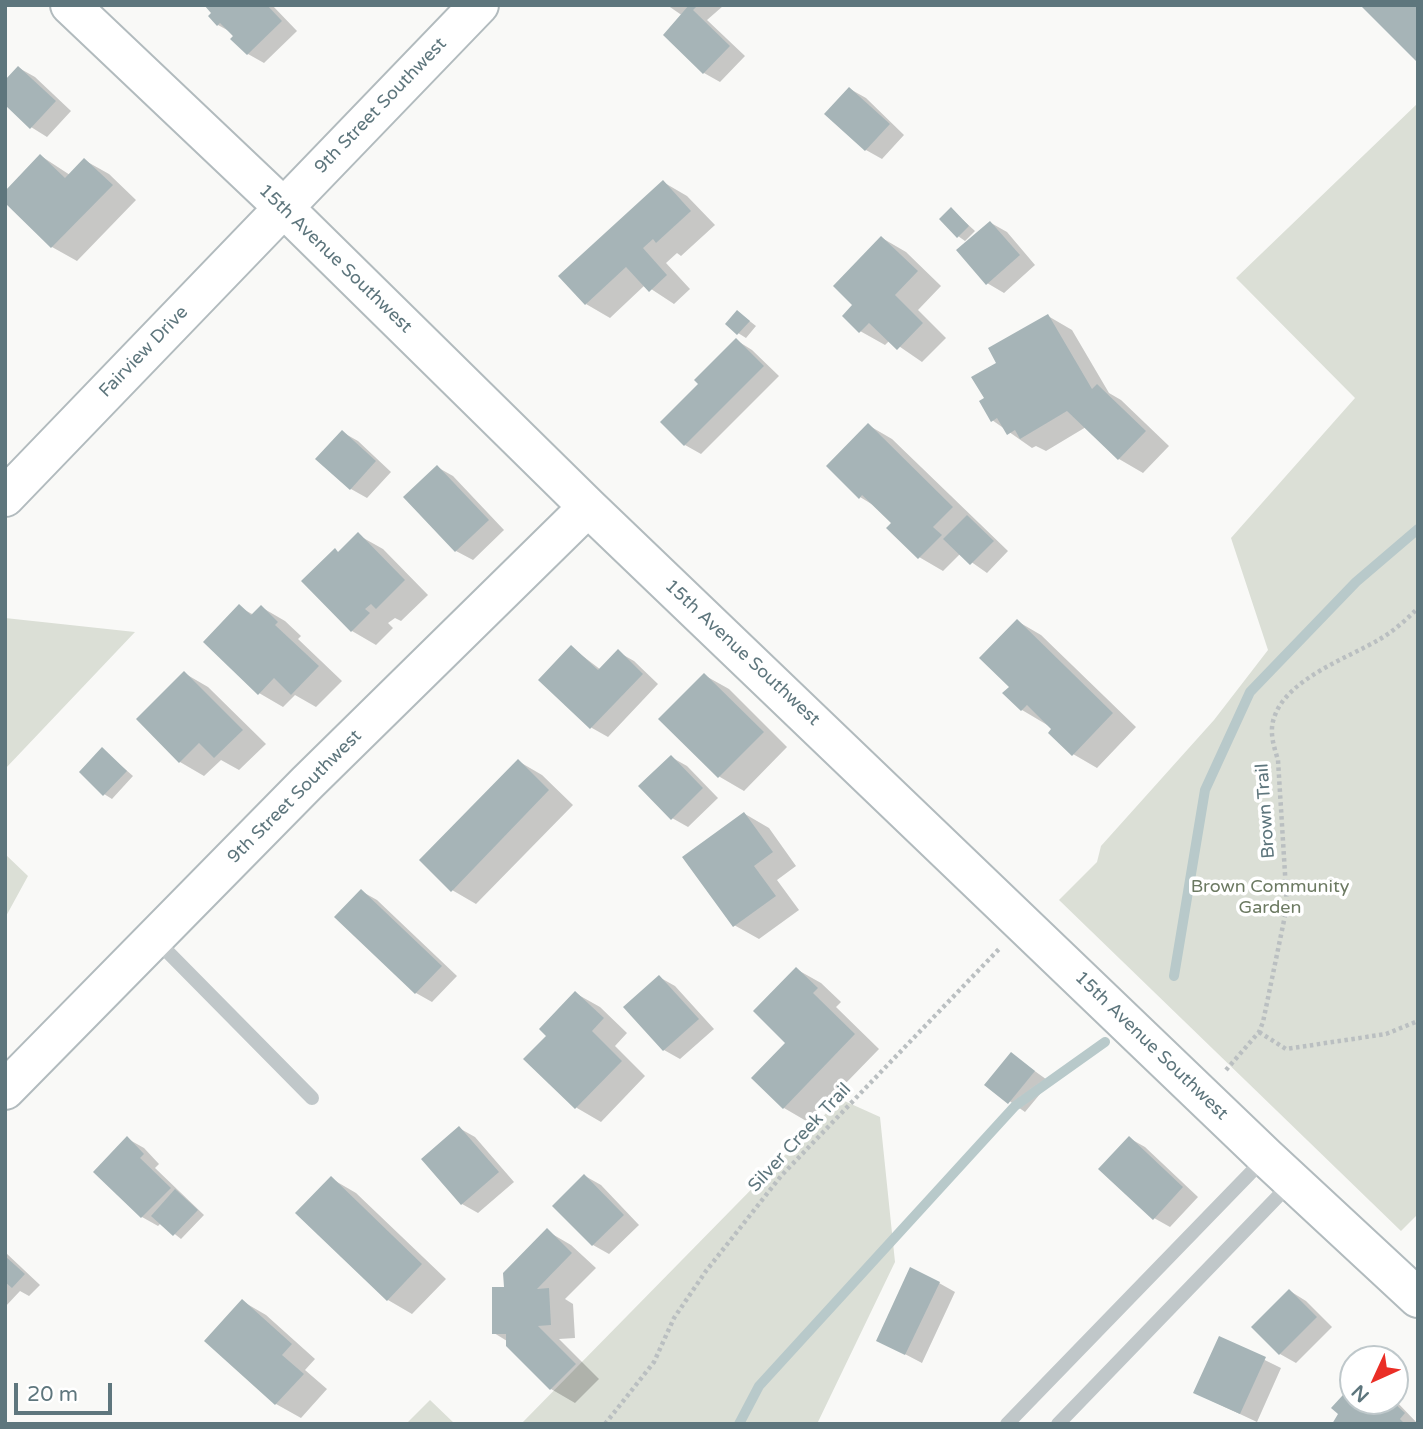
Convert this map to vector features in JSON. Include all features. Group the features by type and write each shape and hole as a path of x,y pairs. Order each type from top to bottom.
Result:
{"street":[{"name":"15th Avenue Southwest","path":"70,5 283,207 588,507 1279,1169 1418,1298"},
{"name":"9th Street Southwest","path":"283,207 479,5"},
{"name":"Fairview Drive","path":"5,497 283,207"},
{"name":"9th Street Southwest","path":"5,1090 154,938 588,507"}],"lane":[{"path":"154,938 312,1098"},
{"path":"1007,1424 1279,1169"},
{"path":"1058,1424 1279,1169"}],"path":[{"name":"Brown Trail","path":"1226,1070 1259,1032 1287,906 1278,760 1272,738 1274,717 1288,695 1312,676 1383,638 1417,610"},
{"name":"Silver Creek Trail","path":"605,1424 654,1362 674,1318 706,1271 781,1176 1002,946 1026,926"},
{"path":"1259,1032 1286,1049 1386,1034 1418,1021"}],"green space":[{"name":"Brown Community Garden","path":"1418,103 1418,1214 1401,1231 1059,900 1097,862 1101,846 1214,720 1268,650 1231,538 1355,398 1236,278"},
{"path":"5,618 135,632 5,769"},
{"path":"5,854 28,876 5,918"},
{"path":"840,1099 880,1117 895,1262 817,1424 521,1424"},
{"path":"430,1400 455,1424 406,1424"}],"building":[{"path":"204,5 267,5 282,21 247,55 230,39 233,36 220,23 217,26 208,16 211,13"},
{"path":"689,5 698,5 693,10 730,46 703,74 663,35"},
{"path":"1360,5 1418,5 1418,63"},
{"path":"18,66 56,101 30,129 5,105 5,80"},
{"path":"849,87 890,124 865,151 824,114"},
{"path":"40,154 65,178 84,158 113,185 51,248 5,203 5,191"},
{"path":"663,180 691,211 656,243 653,239 643,248 667,275 649,292 626,267 585,305 558,276"},
{"path":"951,207 969,226 957,238 939,219"},
{"path":"990,221 1020,255 986,285 956,250"},
{"path":"881,236 918,271 895,295 923,323 897,350 869,323 859,333 842,316 852,305 833,286"},
{"path":"737,310 750,321 737,335 725,324"},
{"path":"1048,314 1092,389 1097,384 1146,431 1118,460 1067,411 1020,439 1015,430 1007,435 997,418 991,422 979,401 984,398 971,377 996,363 988,348"},
{"path":"736,338 764,366 684,446 660,422 698,384 694,380"},
{"path":"868,423 953,507 933,527 942,535 918,559 886,528 891,523 862,495 859,499 826,466"},
{"path":"342,430 376,461 350,490 315,459"},
{"path":"437,465 489,520 455,552 403,497"},
{"path":"967,515 994,541 970,565 943,539"},
{"path":"358,532 405,580 376,609 371,604 365,609 370,613 351,632 301,581 335,548 338,552"},
{"path":"239,604 251,615 261,605 278,622 275,625 319,666 291,695 274,678 258,695 203,642"},
{"path":"1017,619 1113,713 1072,756 1048,733 1051,729 1027,705 1021,711 1002,693 1009,687 979,658"},
{"path":"571,645 598,670 618,649 643,674 590,729 538,680"},
{"path":"184,671 243,730 214,758 199,743 179,763 136,719"},
{"path":"704,673 764,732 718,778 658,719"},
{"path":"102,747 127,771 103,796 79,772"},
{"path":"671,755 703,788 671,820 638,786"},
{"path":"518,759 549,790 451,892 419,860"},
{"path":"744,812 773,852 754,866 776,896 733,927 682,857"},
{"path":"361,889 442,966 415,994 334,917"},
{"path":"796,967 818,988 813,993 855,1034 783,1109 751,1078 785,1043 753,1011"},
{"path":"659,975 699,1019 663,1051 623,1007"},
{"path":"575,991 604,1018 592,1031 622,1061 575,1109 523,1059 546,1036 539,1029"},
{"path":"1011,1052 1035,1071 1008,1104 984,1085"},
{"path":"459,1126 499,1172 461,1205 421,1159"},
{"path":"127,1136 144,1154 140,1158 171,1188 141,1218 93,1172"},
{"path":"1129,1136 1183,1187 1153,1220 1098,1169"},
{"path":"584,1174 624,1215 592,1246 552,1206"},
{"path":"331,1176 422,1264 387,1301 295,1213"},
{"path":"175,1189 198,1210 173,1236 151,1216"},
{"path":"547,1228 572,1253 537,1289 549,1288 551,1325 538,1326 576,1364 550,1390 506,1346 506,1334 492,1334 492,1287 504,1287 503,1273"},
{"path":"5,1256 25,1274 12,1288 5,1282"},
{"path":"910,1267 940,1282 905,1355 876,1341"},
{"path":"1289,1289 1317,1317 1279,1355 1251,1327"},
{"path":"242,1299 292,1344 282,1355 304,1374 275,1405 204,1341"},
{"path":"1219,1336 1266,1357 1240,1414 1193,1393"},
{"path":"1339,1399 1339,1415 1403,1415 1400,1419 1405,1424 1332,1424 1338,1414 1331,1408"}],"waterway":[{"path":"1174,976 1205,790 1250,692 1356,582 1418,529"},
{"path":"739,1424 759,1386 1015,1106 1105,1042"}]}
